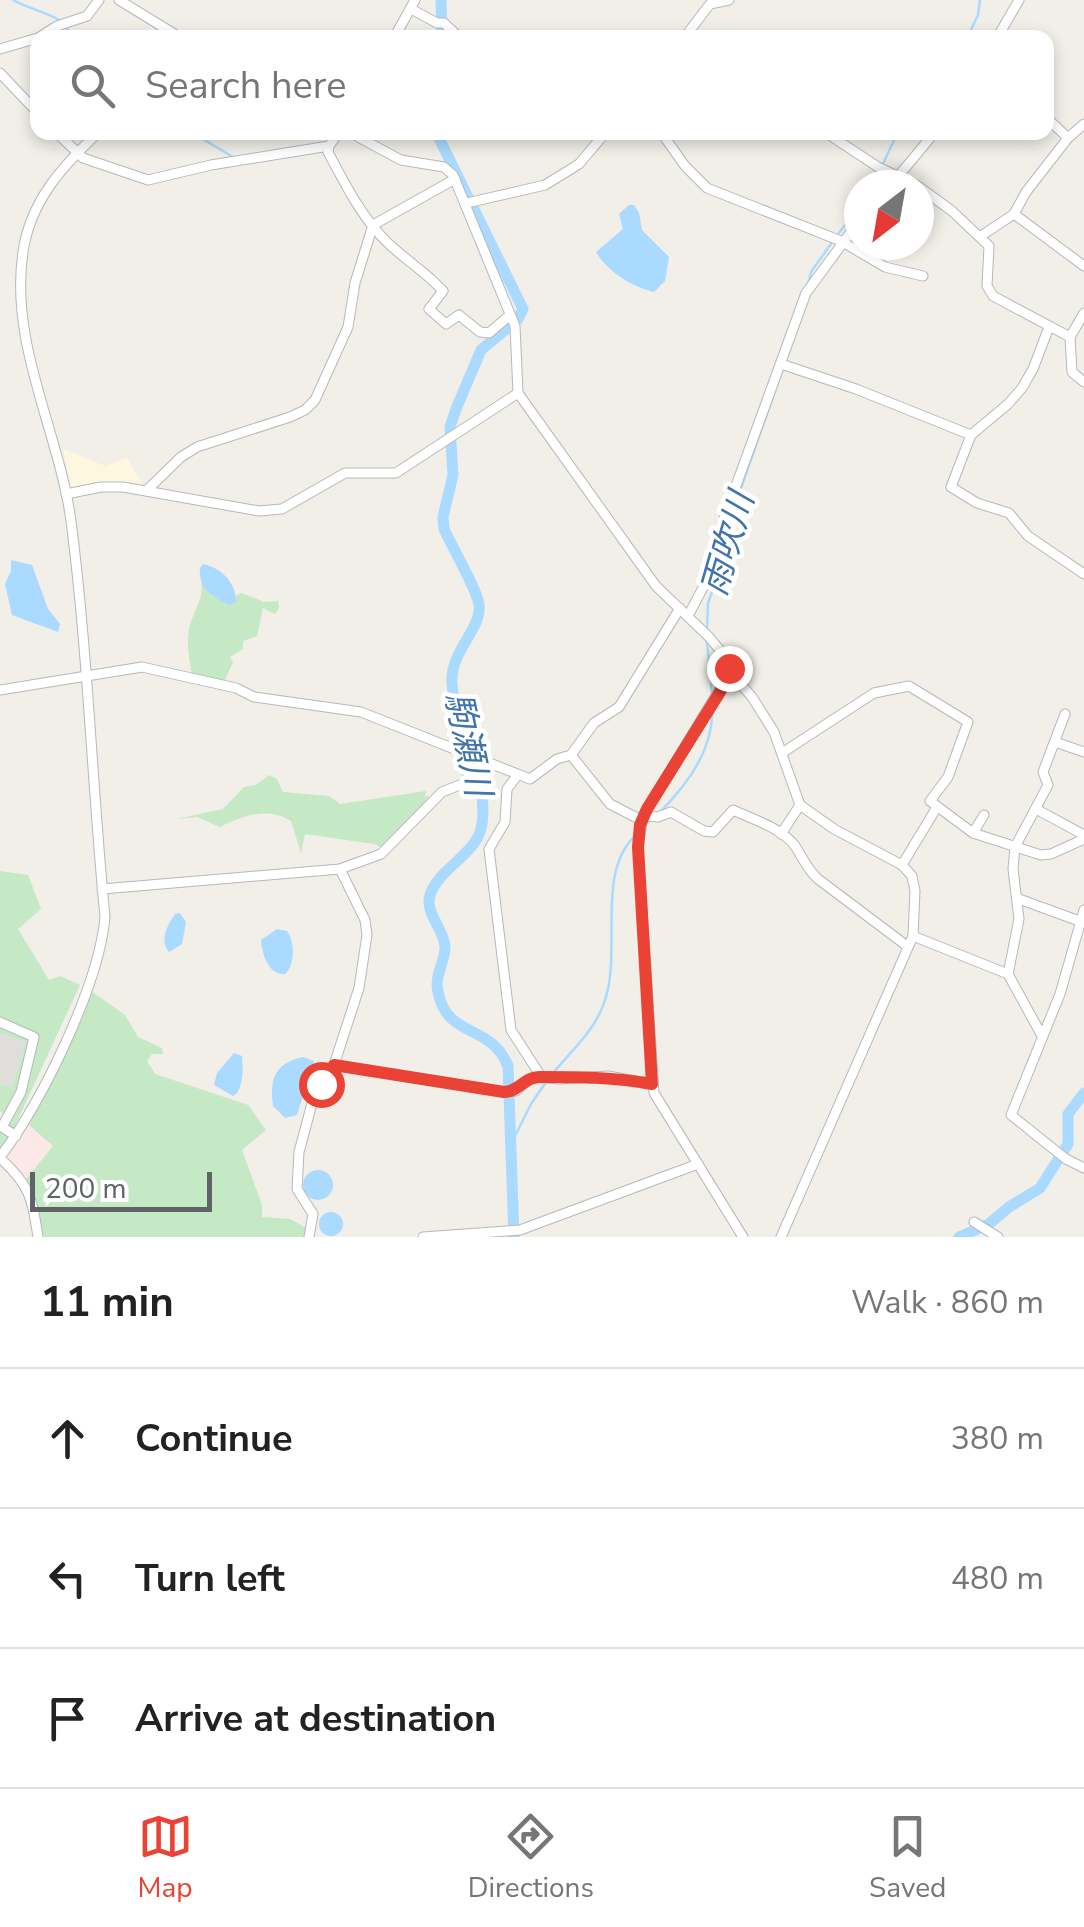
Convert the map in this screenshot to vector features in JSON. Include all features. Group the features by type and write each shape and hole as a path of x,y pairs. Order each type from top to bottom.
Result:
{"street":[{"path":"51,30 87,16 100,0"},
{"path":"119,0 160,30"},
{"path":"690,30 710,4 729,0"},
{"path":"1002,30 1019,0"},
{"path":"398,30 413,4 450,30"},
{"path":"0,49 30,40"},
{"path":"0,74 30,105"},
{"path":"982,236 1014,214 1068,138 1084,124"},
{"path":"1054,125 1068,138"},
{"path":"63,140 76,154 148,180 211,165 328,146 333,140"},
{"path":"38,1237 31,1194 0,1158 16,1136 97,966 104,917 66,494 32,364 21,273 34,212 53,180 91,140"},
{"path":"364,140 401,160 444,168 456,179 512,320 518,342 518,393 656,586 723,654 730,672 774,732 800,805 834,830 902,866 915,883 913,936 781,1237"},
{"path":"467,203 545,185 578,164 599,140"},
{"path":"667,140 707,188 841,242 886,267 923,276"},
{"path":"837,140 884,170"},
{"path":"904,170 928,140"},
{"path":"328,146 347,188 373,225 443,291 429,309 446,324 459,315 480,332 489,334 512,320"},
{"path":"146,490 196,447 290,418 315,400 348,327 355,282 373,225 456,179"},
{"path":"934,199 982,236 989,246 987,286 992,296 1070,337"},
{"path":"1014,214 1084,266"},
{"path":"0,690 142,668 190,676 254,696 362,712 530,779 556,759 571,755 594,723 619,706 706,582 724,516 806,293 844,238"},
{"path":"1084,313 1070,337 1072,372 1084,382"},
{"path":"1049,327 1022,388 971,435 951,487 977,503 1009,514 1028,536 1084,574"},
{"path":"781,364 971,435"},
{"path":"66,494 101,487 146,490 260,510 282,510 339,475 396,473 518,393"},
{"path":"730,672 638,838 652,1084 658,1102 743,1237"},
{"path":"782,753 874,693 909,686 968,722 948,777 930,802 973,832 1015,847 1051,854 1084,837"},
{"path":"1008,974 1020,919 1013,869 1015,847 1048,785 1043,772 1064,714"},
{"path":"1055,742 1084,752"},
{"path":"102,889 340,869 381,854 442,792 465,783 468,754"},
{"path":"571,755 610,804 646,819 671,812 713,832 732,810 781,834 794,845 818,879 907,946"},
{"path":"518,776 508,789 505,822 489,849 511,1030 546,1078"},
{"path":"781,834 800,805"},
{"path":"902,866 937,807"},
{"path":"1036,808 1084,837"},
{"path":"973,832 984,815"},
{"path":"309,1237 313,1214 298,1189 299,1152 314,1096 334,1065 358,988 367,935 363,914 340,869"},
{"path":"1019,899 1082,922"},
{"path":"1084,910 1060,994 1011,1115 1066,1159 1084,1168"},
{"path":"913,936 1008,974 1041,1034"},
{"path":"0,1022 34,1038 21,1092 2,1127 16,1136"},
{"path":"334,1065 508,1092 528,1080 546,1078 608,1076 652,1084"},
{"path":"423,1237 515,1231 698,1164"},
{"path":"974,1222 993,1234"}],"shaded area":[{"path":"63,449 105,466 127,458 143,486 72,490"},
{"path":"0,1034 26,1042 12,1087 0,1084"},
{"path":"29,1125 54,1145 26,1179 8,1161 8,1156"}],"green space":[{"path":"201,581 213,597 236,602 241,593 264,602 278,601 275,614 263,608 257,636 243,641 243,649 230,657 233,662 224,682 192,674 188,635 200,598"},
{"path":"269,775 277,779 283,792 329,796 340,804 426,791 425,796 435,799 385,849 305,834 301,853 291,821 273,814 246,816 220,827 197,817 176,819 223,809 244,787 256,785"},
{"path":"0,871 28,875 41,909 18,929 49,980 60,976 80,985 13,1130 0,1148 0,1084 12,1087 26,1042 0,1034"},
{"path":"91,991 125,1015 138,1037 162,1048 163,1054 152,1054 147,1061 155,1074 248,1105 266,1130 242,1150 262,1205 262,1217 290,1219 308,1229 306,1237 42,1237 34,1192 26,1179 53,1146 29,1125"}],"water":[{"path":"634,205 639,213 642,230 669,257 665,281 654,292 621,277 596,252 623,229 619,214"},
{"path":"11,560 32,565 48,609 60,624 58,632 12,615 5,584"},
{"path":"203,564 226,577 236,602 229,605 207,591 200,575"},
{"path":"180,913 186,922 182,944 169,952 165,933 175,914"},
{"path":"277,929 287,931 291,941 292,959 285,974 270,967 262,946 261,940"},
{"path":"234,1053 242,1056 242,1072 239,1089 233,1096 214,1085 217,1073"},
{"path":"303,1057 314,1061 297,1115 285,1118 273,1106 273,1080 286,1063"},
{"path":"318,1170 332,1179 333,1185 324,1199 318,1200 304,1191 303,1185 312,1171"},
{"path":"331,1212 343,1224 331,1236 319,1224"}],"waterway":[{"path":"13,0 60,21"},
{"name":"駒瀬川","path":"441,0 442,30"},
{"name":"雨吹川","path":"971,30 980,0"},
{"path":"65,27 68,30"},
{"path":"204,140 233,157"},
{"name":"駒瀬川","path":"440,140 523,309 518,319 481,350 450,427 453,475 444,529 479,605 476,623 456,661 452,683 483,806 482,824 474,843 437,881 429,898 445,947 437,986 443,1007 460,1025 491,1043 508,1066 514,1237"},
{"name":"雨吹川","path":"880,170 894,140"},
{"path":"274,151 296,147"},
{"name":"雨吹川","path":"838,234 844,227"},
{"name":"雨吹川","path":"808,285 811,272 833,241"},
{"name":"雨吹川","path":"707,629 708,603 726,552 734,508 776,388"},
{"name":"雨吹川","path":"707,642 712,694"},
{"name":"雨吹川","path":"660,812 698,764 709,737 712,707"},
{"name":"雨吹川","path":"551,1076 589,1032 605,1000 610,980 616,869 636,835"},
{"name":"雨吹川","path":"511,1144 546,1082"},
{"path":"959,1237 989,1224 1040,1188 1068,1144 1068,1114 1084,1093"}],"route":[{"path":"321,1084 334,1065 504,1092 514,1092 537,1077 608,1076 652,1084 638,847 640,825 723,687 729,668"}]}
